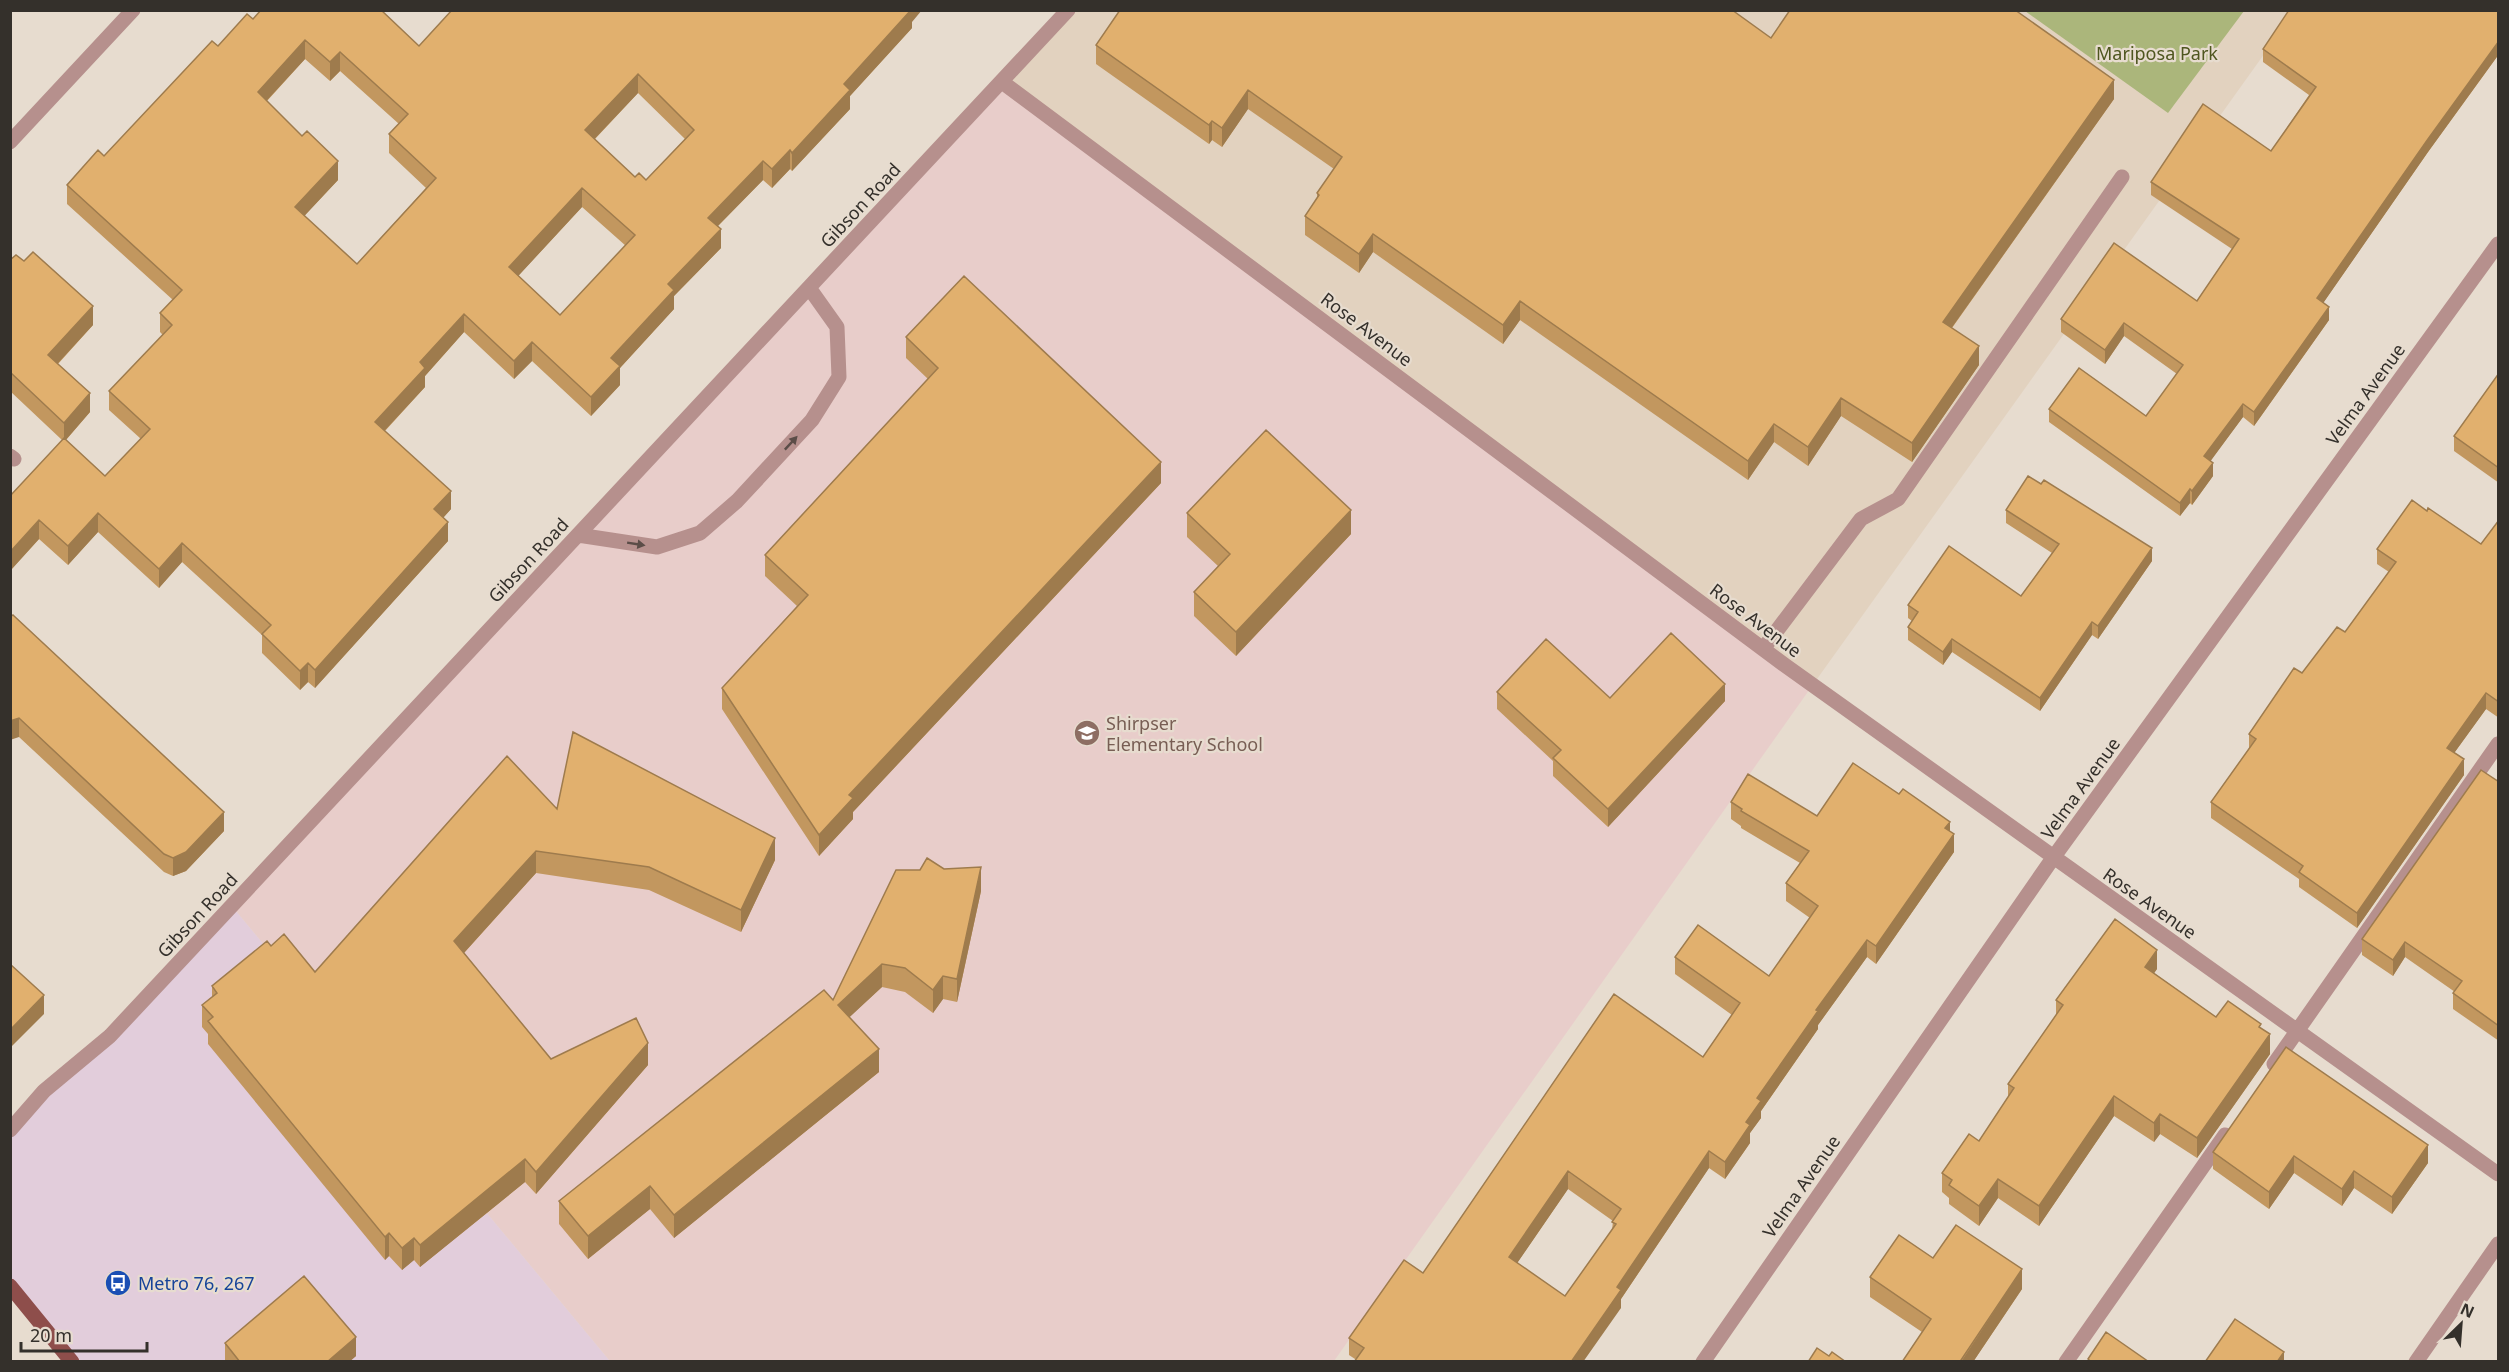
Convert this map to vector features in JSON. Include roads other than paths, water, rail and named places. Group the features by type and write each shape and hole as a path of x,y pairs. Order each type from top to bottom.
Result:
{"main road":[{"path":"10,1286 72,1362"}],"street":[{"path":"10,142 133,10"},
{"name":"Gibson Road","path":"10,1130 44,1091 110,1036 810,289 1068,10"},
{"name":"Rose Avenue","path":"1002,82 1763,649 2499,1174"},
{"path":"1763,649 1861,519 1898,499 2122,177"},
{"name":"Velma Avenue","path":"1703,1362 2053,858 2499,244"},
{"path":"578,535 657,547 699,533 737,501 812,420 839,377 837,327 810,289"},
{"path":"2263,1080 2499,744"},
{"path":"2066,1362 2236,1119"},
{"path":"2416,1362 2499,1244"}],"place":[{"name":"Shirpser Elementary School","path":"1087,733"},
{"name":"Metro 76, 267","path":"118,1283"}],"park label":[{"name":"Mariposa Park","path":"2157,53"}]}
